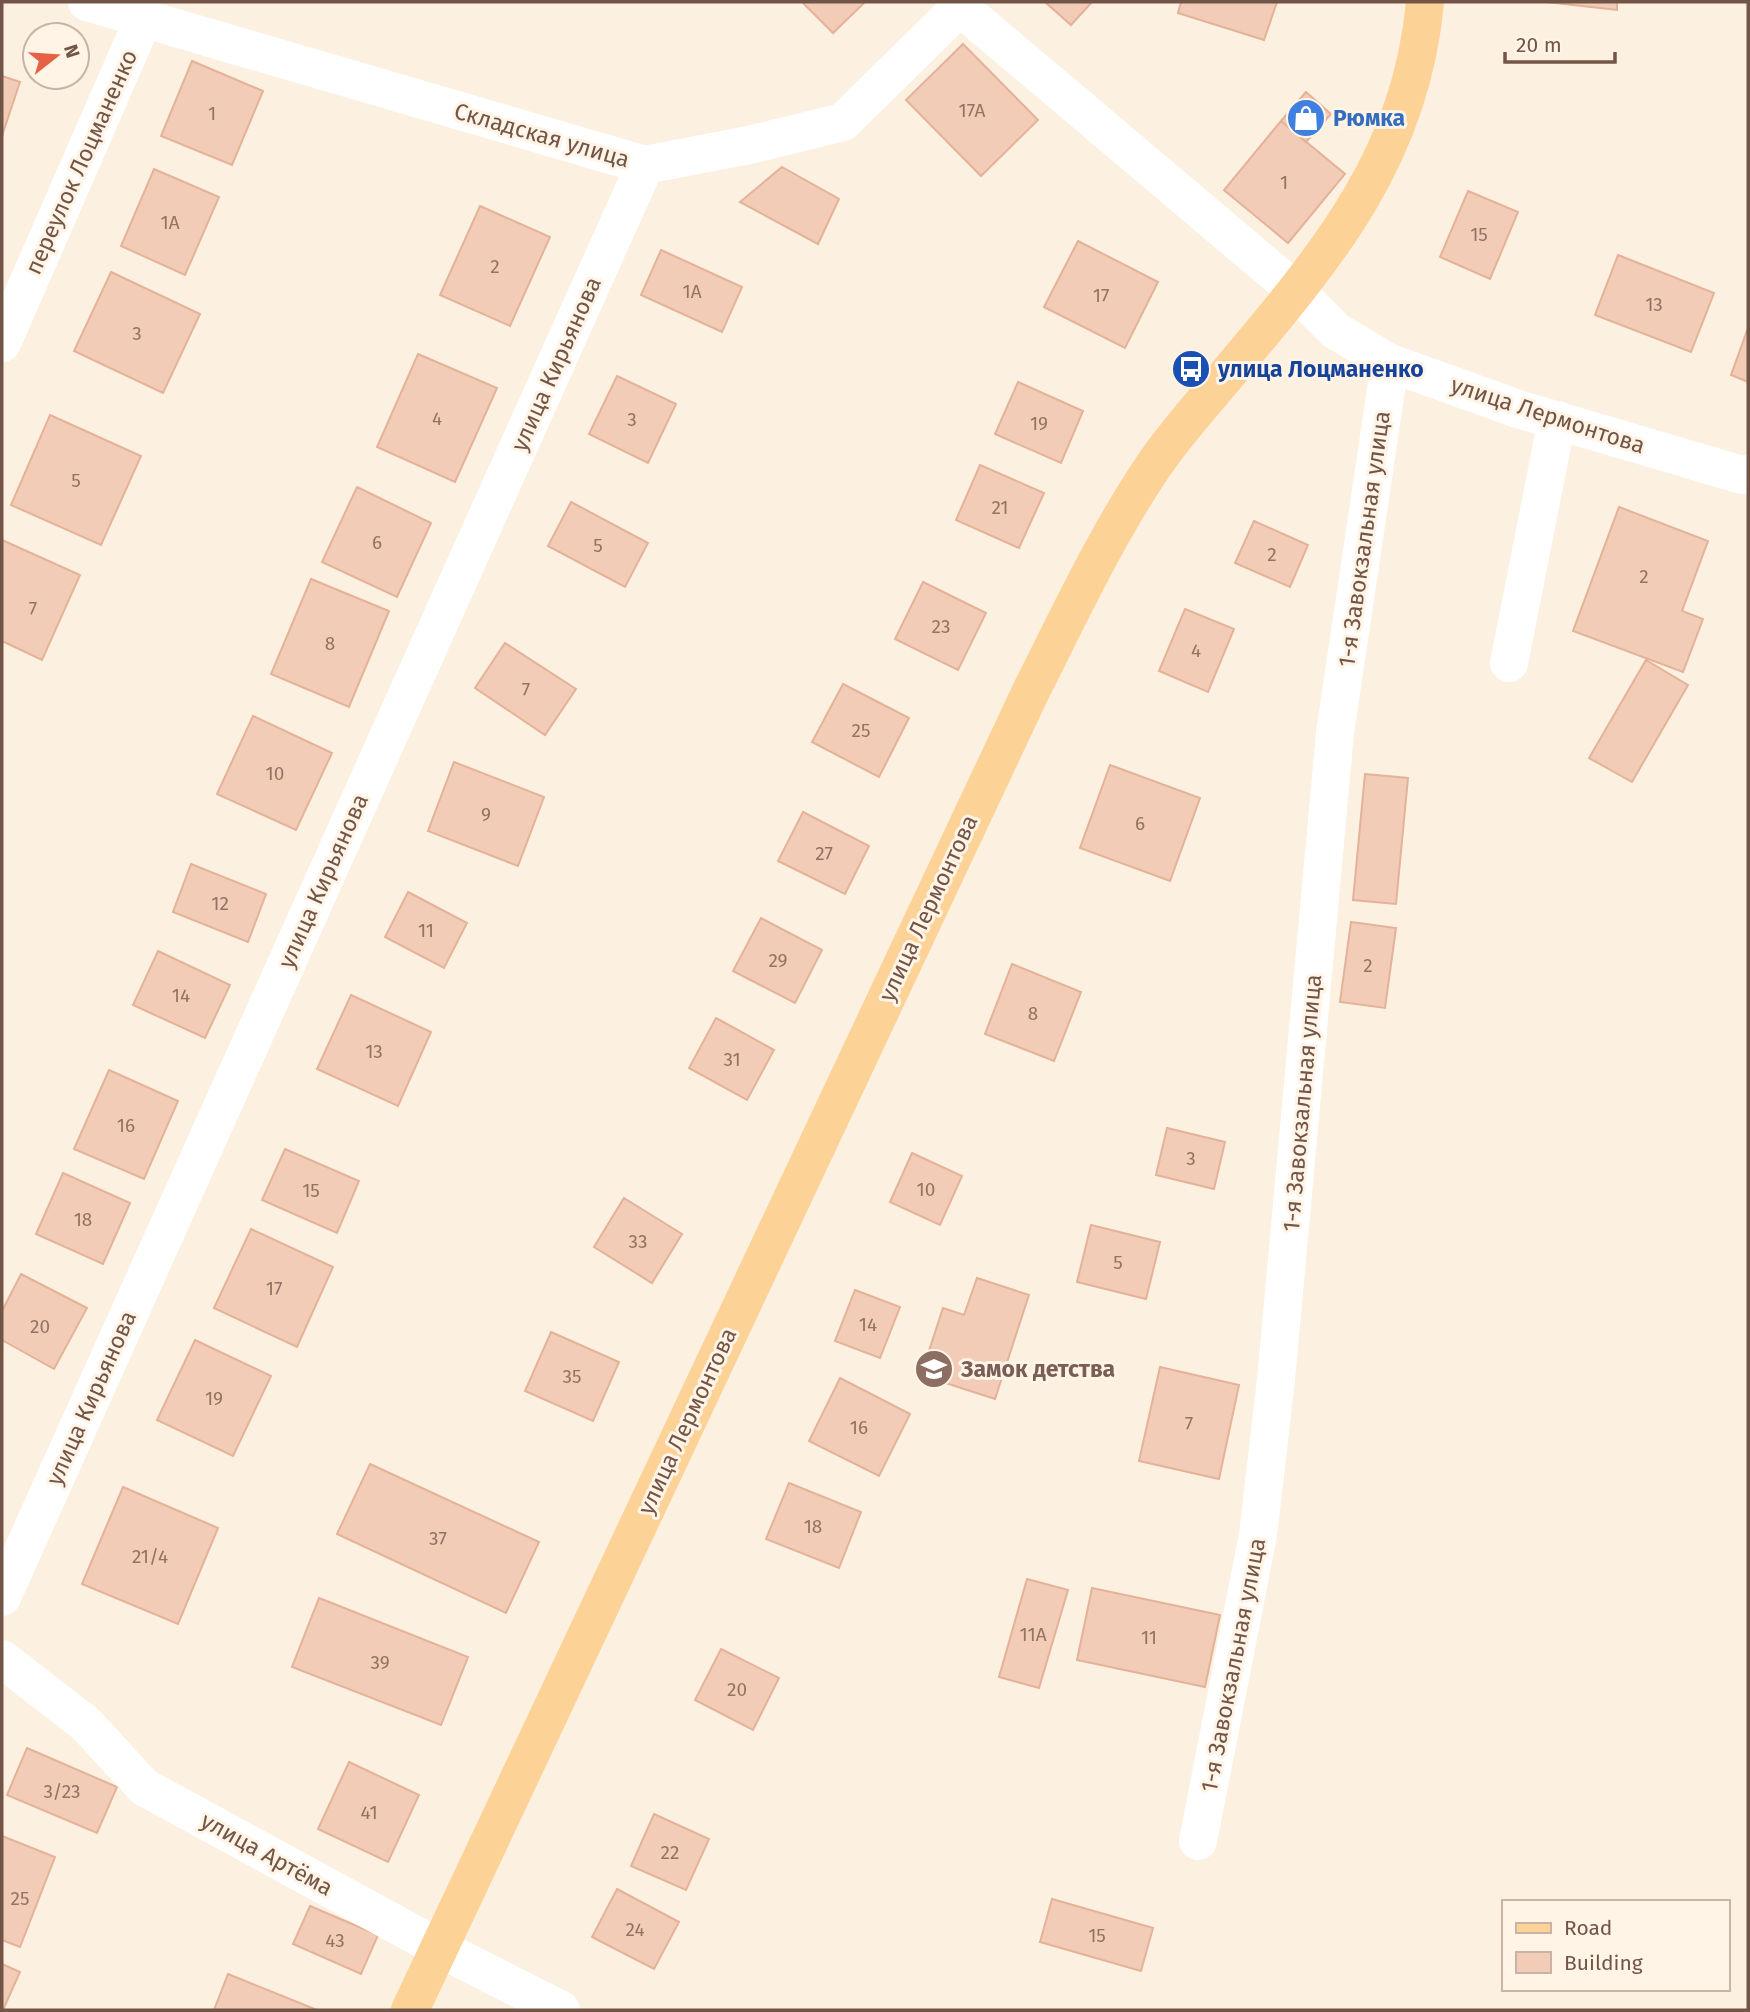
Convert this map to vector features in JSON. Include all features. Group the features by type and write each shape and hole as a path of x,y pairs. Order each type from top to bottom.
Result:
{"main road":[{"path":"1296,290 1361,199 1384,157 1409,89 1420,42 1425,2"},
{"name":"улица Лермонтова","path":"411,2010 952,855 1073,608 1110,538 1152,468 1296,290"}],"street":[{"name":"Складская улица","path":"87,2 645,165 749,145 843,122 957,4"},
{"path":"957,4 1296,290"},
{"name":"переулок Лоцманенко","path":"2,343 143,20"},
{"name":"улица Кирьянова","path":"2,1597 645,165"},
{"name":"улица Лермонтова","path":"1296,290 1336,331 1390,363 1518,409 1742,475 1748,474"},
{"name":"1-я Завокзальная улица","path":"1198,1841 1258,1535 1276,1380 1335,733 1390,363"},
{"path":"1509,663 1557,420"},
{"name":"улица Артёма","path":"2,1659 86,1724 144,1787 441,1949 561,2010"}],"building":[{"path":"802,2 865,2 833,33"},
{"path":"1045,2 1092,2 1071,25"},
{"path":"1181,2 1277,2 1264,40 1178,13"},
{"path":"1546,2 1617,2 1617,10"},
{"path":"963,44 1038,120 981,176 906,100"},
{"path":"192,61 263,91 232,165 161,136"},
{"path":"2,76 20,82 2,136"},
{"name":"Рюмка","path":"1306,92 1331,114 1306,142 1281,121"},
{"path":"1281,121 1345,174 1288,243 1224,190"},
{"path":"782,167 839,199 818,244 740,202"},
{"path":"154,169 219,197 185,275 121,246"},
{"path":"1468,191 1518,212 1490,279 1440,257"},
{"path":"480,206 550,237 510,326 440,295"},
{"path":"1078,241 1158,282 1125,348 1044,307"},
{"path":"661,250 742,287 722,332 641,295"},
{"path":"1618,255 1714,293 1691,352 1595,315"},
{"path":"111,272 200,314 163,393 74,351"},
{"path":"1748,328 1748,382 1731,375"},
{"path":"418,354 497,388 455,482 377,447"},
{"path":"617,376 676,404 648,463 589,434"},
{"path":"1018,382 1083,411 1061,463 995,434"},
{"path":"50,415 141,456 101,545 11,505"},
{"path":"980,465 1044,493 1019,548 956,520"},
{"path":"357,487 431,523 397,597 322,562"},
{"path":"571,502 648,543 625,587 548,546"},
{"path":"1619,507 1708,541 1682,611 1703,619 1683,672 1573,631"},
{"path":"1254,521 1308,545 1290,587 1235,563"},
{"path":"2,540 80,575 42,660 2,641"},
{"path":"311,579 389,611 349,707 271,674"},
{"path":"923,582 986,613 958,670 895,639"},
{"path":"1185,609 1234,629 1208,692 1159,671"},
{"path":"505,643 576,689 545,735 475,688"},
{"path":"1646,660 1688,685 1632,782 1589,758"},
{"path":"843,684 909,718 879,777 812,742"},
{"path":"253,716 332,753 296,830 217,794"},
{"path":"454,762 544,797 518,866 428,831"},
{"path":"1110,765 1200,798 1170,881 1080,848"},
{"path":"1365,774 1408,778 1396,904 1353,900"},
{"path":"803,812 869,846 845,894 778,861"},
{"path":"191,864 266,894 248,942 173,912"},
{"path":"408,892 467,923 444,968 385,937"},
{"path":"761,918 822,950 795,1003 733,971"},
{"path":"1351,922 1396,928 1385,1008 1340,1002"},
{"path":"158,951 230,985 205,1038 133,1005"},
{"path":"1012,964 1081,992 1054,1061 985,1034"},
{"path":"351,995 431,1032 398,1106 317,1069"},
{"path":"716,1018 774,1050 747,1100 689,1068"},
{"path":"109,1070 178,1101 144,1179 74,1149"},
{"path":"1167,1128 1225,1142 1214,1189 1156,1175"},
{"path":"285,1149 359,1181 337,1233 262,1200"},
{"path":"912,1153 962,1176 940,1225 890,1202"},
{"path":"63,1173 130,1203 103,1264 36,1234"},
{"path":"624,1198 682,1234 652,1283 594,1247"},
{"path":"1091,1225 1160,1242 1146,1299 1077,1282"},
{"path":"251,1229 333,1267 297,1347 214,1308"},
{"path":"21,1274 87,1308 54,1369 2,1340 2,1311"},
{"path":"977,1278 1029,1295 995,1399 921,1375 943,1308 964,1315"},
{"path":"855,1290 900,1307 880,1358 835,1341"},
{"path":"551,1332 619,1362 593,1421 525,1391"},
{"path":"195,1340 271,1376 233,1456 157,1420"},
{"path":"1160,1367 1239,1385 1219,1479 1139,1461"},
{"path":"840,1378 910,1414 879,1476 809,1441"},
{"path":"370,1464 539,1542 506,1613 337,1534"},
{"path":"789,1483 861,1512 839,1568 766,1539"},
{"path":"123,1487 218,1528 178,1624 82,1584"},
{"path":"1027,1579 1068,1590 1039,1688 999,1677"},
{"path":"1092,1588 1220,1615 1205,1687 1077,1660"},
{"path":"319,1598 468,1657 441,1725 292,1667"},
{"path":"721,1649 779,1678 753,1730 695,1700"},
{"path":"27,1748 117,1787 97,1833 7,1795"},
{"path":"349,1762 419,1795 388,1862 318,1829"},
{"path":"654,1814 709,1839 686,1890 631,1866"},
{"path":"2,1836 55,1857 20,1947 2,1940"},
{"path":"617,1889 679,1922 654,1969 592,1937"},
{"path":"1052,1899 1153,1928 1141,1971 1040,1942"},
{"path":"310,1906 378,1935 361,1974 293,1944"},
{"path":"2,1964 20,1972 3,2010 2,2010"},
{"path":"228,1974 317,2010 214,2010"}],"place":[{"name":"Рюмка","path":"1306,118"},
{"name":"улица Лоцманенко","path":"1191,369"},
{"name":"Замок детства","path":"934,1369"}]}
